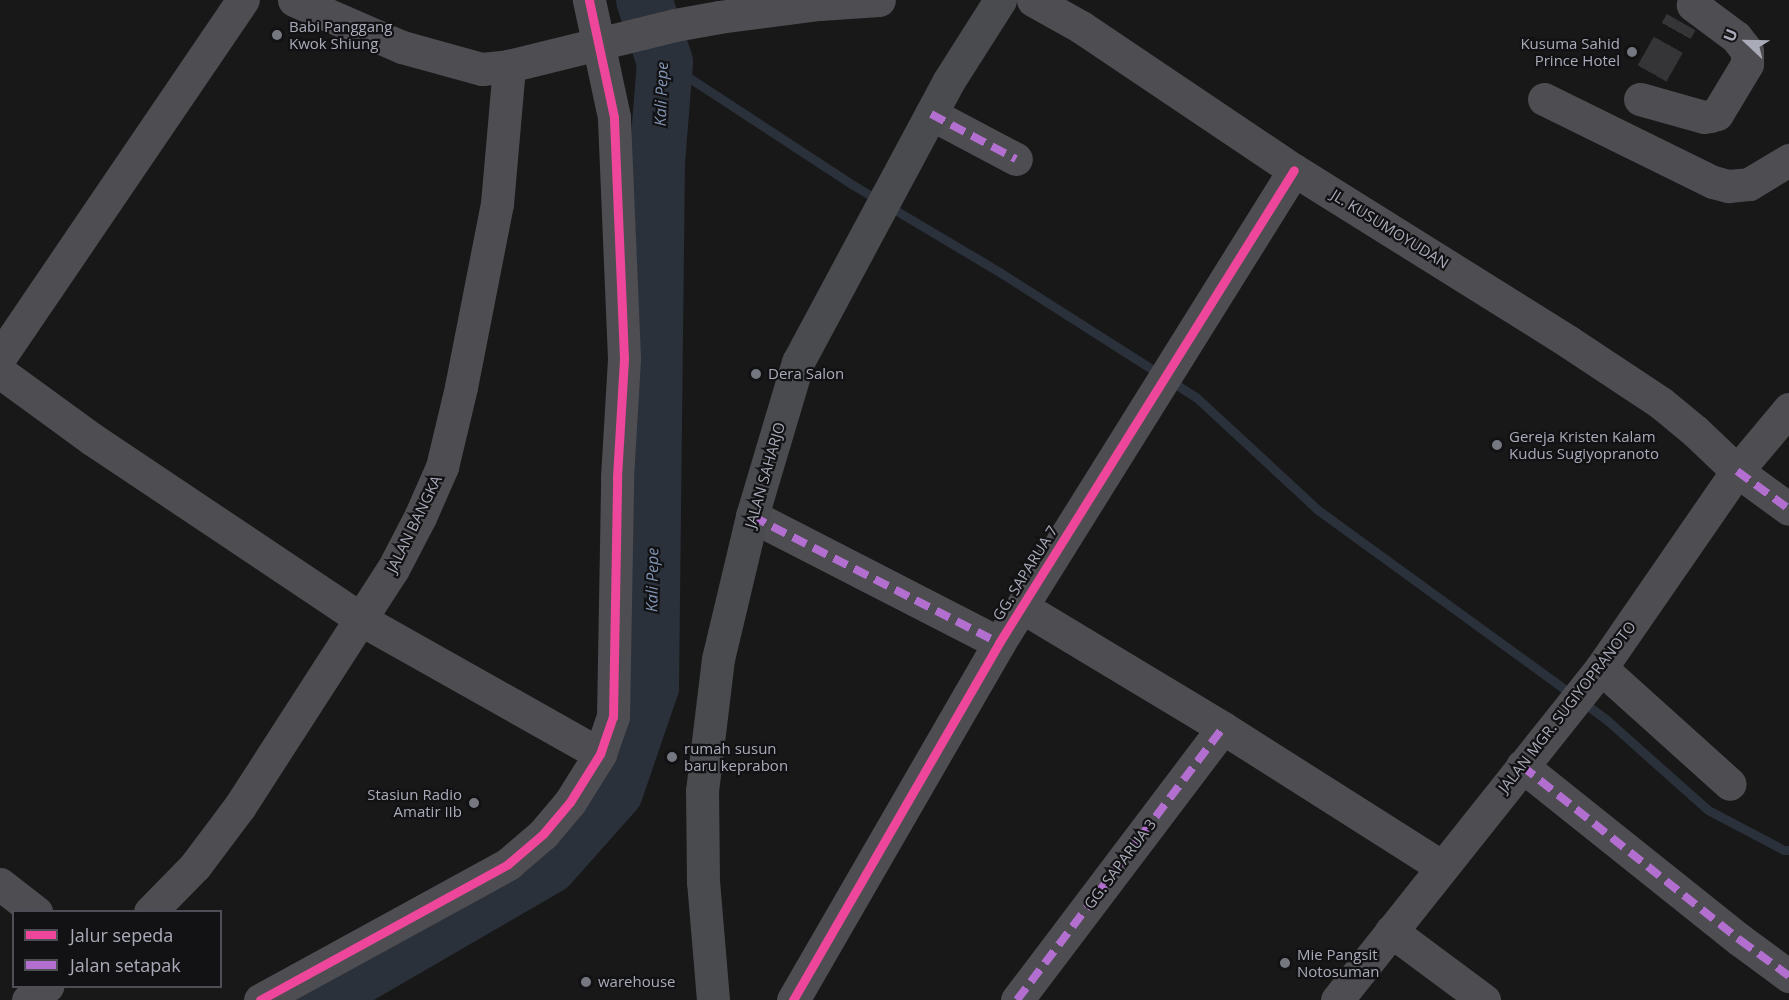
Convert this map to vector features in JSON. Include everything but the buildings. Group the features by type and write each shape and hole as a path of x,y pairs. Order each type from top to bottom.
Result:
{"main road":[{"name":"JALAN SAHARJO","path":"713,1000 703,882 702,791 718,659 752,516 798,362 948,82 1000,0"}],"street":[{"path":"0,357 243,0"},
{"path":"294,0 427,56 482,69 509,66 675,25 711,8 879,0"},
{"path":"260,1000 508,864 543,834 570,802 600,754 614,717 617,477 624,358 614,117 605,41 589,0"},
{"name":"JL. KUSUMOYUDAN","path":"1033,0 1081,27 1294,170 1530,317 1661,403 1695,431 1737,471 1789,509"},
{"path":"1622,137 1646,86 1704,117 1710,116 1717,114 1747,64 1747,51 1736,37 1690,9"},
{"name":"JALAN BANGKA","path":"152,910 195,866 240,806 362,620 393,569 420,517 442,467 461,387 497,204 509,66"},
{"path":"1544,99 1713,182 1728,186 1749,184 1789,160"},
{"path":"931,114 1016,159"},
{"name":"GG. SAPARUA 7","path":"793,1000 999,644 1294,170"},
{"path":"0,372 92,439 362,620 600,754"},
{"name":"JALAN MGR. SUGIYOPRANOTO","path":"1337,1000 1591,680 1737,471 1789,409"},
{"path":"752,516 999,644"},
{"path":"1022,607 1223,728 1442,867"},
{"path":"1591,680 1730,784"},
{"name":"GG. SAPARUA 3","path":"1017,1000 1223,728"},
{"path":"1522,766 1781,970"},
{"path":"0,884 33,910"},
{"path":"1391,931 1484,1000"},
{"path":"28,1000 45,988"}],"waterway":[{"name":"Kali Pepe","path":"318,1000 549,866 615,792 651,687 657,162 665,62 644,0"},
{"path":"665,62 853,185 1001,273 1197,398 1318,510 1608,721 1708,810 1784,850 1789,850"}],"tunnel":[{"path":"1652,73 1681,22"}],"marked path":[{"path":"931,114 1016,159"},
{"path":"1737,471 1789,509"},
{"path":"752,516 999,643"},
{"path":"1017,1000 1223,728"},
{"path":"1522,766 1740,940 1789,976"}],"cycle path":[{"path":"260,1000 508,864 543,834 570,802 600,754 613,717 617,477 624,358 614,117 589,0"},
{"path":"793,1000 999,643 1294,170"}],"place":[{"name":"Babi Panggang Kwok Shiung","path":"277,35"},
{"name":"Kusuma Sahid Prince Hotel","path":"1632,52"},
{"name":"Dera Salon","path":"756,374"},
{"name":"Gereja Kristen Kalam Kudus Sugiyopranoto","path":"1497,445"},
{"name":"rumah susun baru keprabon","path":"672,757"},
{"name":"Stasiun Radio Amatir IIb","path":"474,803"},
{"name":"Mie Pangsit Notosuman","path":"1285,963"},
{"name":"warehouse","path":"586,982"}]}
